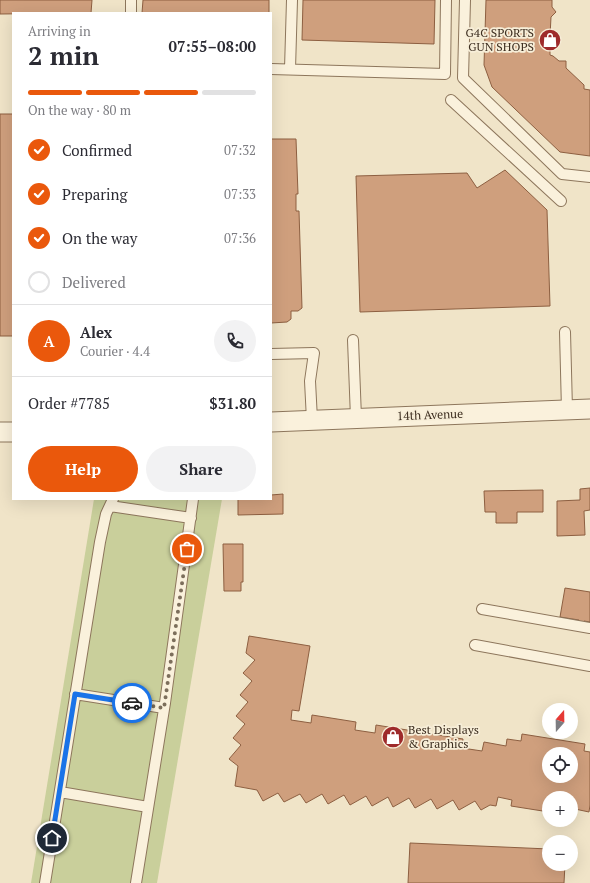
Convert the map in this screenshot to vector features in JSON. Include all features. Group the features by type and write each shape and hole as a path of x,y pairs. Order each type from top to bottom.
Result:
{"street":[{"name":"14th Avenue","path":"272,422 590,409"},
{"path":"0,432 12,432"}],"lane":[{"path":"130,12 131,0"},
{"path":"290,69 292,0"},
{"path":"272,69 446,74 446,0"},
{"path":"465,0 463,78 562,174 590,176"},
{"path":"452,100 561,201"},
{"path":"565,332 567,410"},
{"path":"353,340 356,418"},
{"path":"272,354 314,353 310,381 312,420"},
{"path":"136,883 164,708 193,500"},
{"path":"45,883 100,542 106,514 112,502 191,518"},
{"path":"482,609 590,628"},
{"path":"475,645 590,666"},
{"path":"75,694 164,708"},
{"path":"60,792 148,807"}],"green space":[{"path":"94,500 222,500 157,883 31,883"}],"building":[{"path":"0,0 92,0 91,12 12,12 12,14 0,14"},
{"path":"143,0 269,0 269,12 142,12"},
{"path":"303,0 435,0 434,44 302,40"},
{"path":"486,0 552,0 552,7 556,12 551,17 550,36 555,41 550,46 550,55 559,61 566,61 566,68 584,85 584,89 590,90 590,156 560,152 492,87 484,65"},
{"path":"0,114 12,114 12,336 0,336"},
{"path":"272,139 296,139 298,194 296,194 296,211 299,211 302,308 298,311 291,311 291,319 287,322 272,323"},
{"path":"505,170 547,210 550,306 360,312 356,176 467,173 477,188"},
{"path":"590,488 590,510 584,511 585,535 557,536 557,501 580,500 580,489"},
{"path":"543,490 543,512 517,512 517,523 496,523 496,512 485,512 484,491"},
{"path":"283,494 283,514 238,515 238,500 272,500 272,495"},
{"path":"223,544 243,544 243,582 241,582 241,591 224,591"},
{"path":"565,588 590,592 590,622 584,621 584,624 579,623 579,620 560,617"},
{"path":"249,636 310,646 299,711 292,710 291,720 311,723 312,715 356,722 355,730 375,733 376,725 463,739 462,748 482,751 484,742 506,746 507,739 521,741 522,734 542,737 542,739 554,739 585,744 584,751 590,752 589,812 578,810 578,791 542,791 542,811 511,806 512,800 498,797 496,806 490,805 481,810 475,801 459,810 453,800 437,809 431,799 415,808 409,798 393,807 388,797 372,806 366,796 350,805 344,795 328,804 322,794 306,803 300,794 284,802 278,793 263,801 257,790 235,786 238,766 229,759 241,745 233,738 245,724 236,716 248,702 240,695 252,681 243,673 255,660 246,653"},
{"path":"410,843 542,849 542,871 565,871 564,883 408,883"}],"way so far":[{"path":"132,703 164,708 187,549"}],"place":[{"name":"G4C SPORTS GUN SHOPS","path":"550,40"},
{"name":"Best Displays & Graphics","path":"393,737"}],"route":[{"path":"52,838 75,694 132,703"}]}
